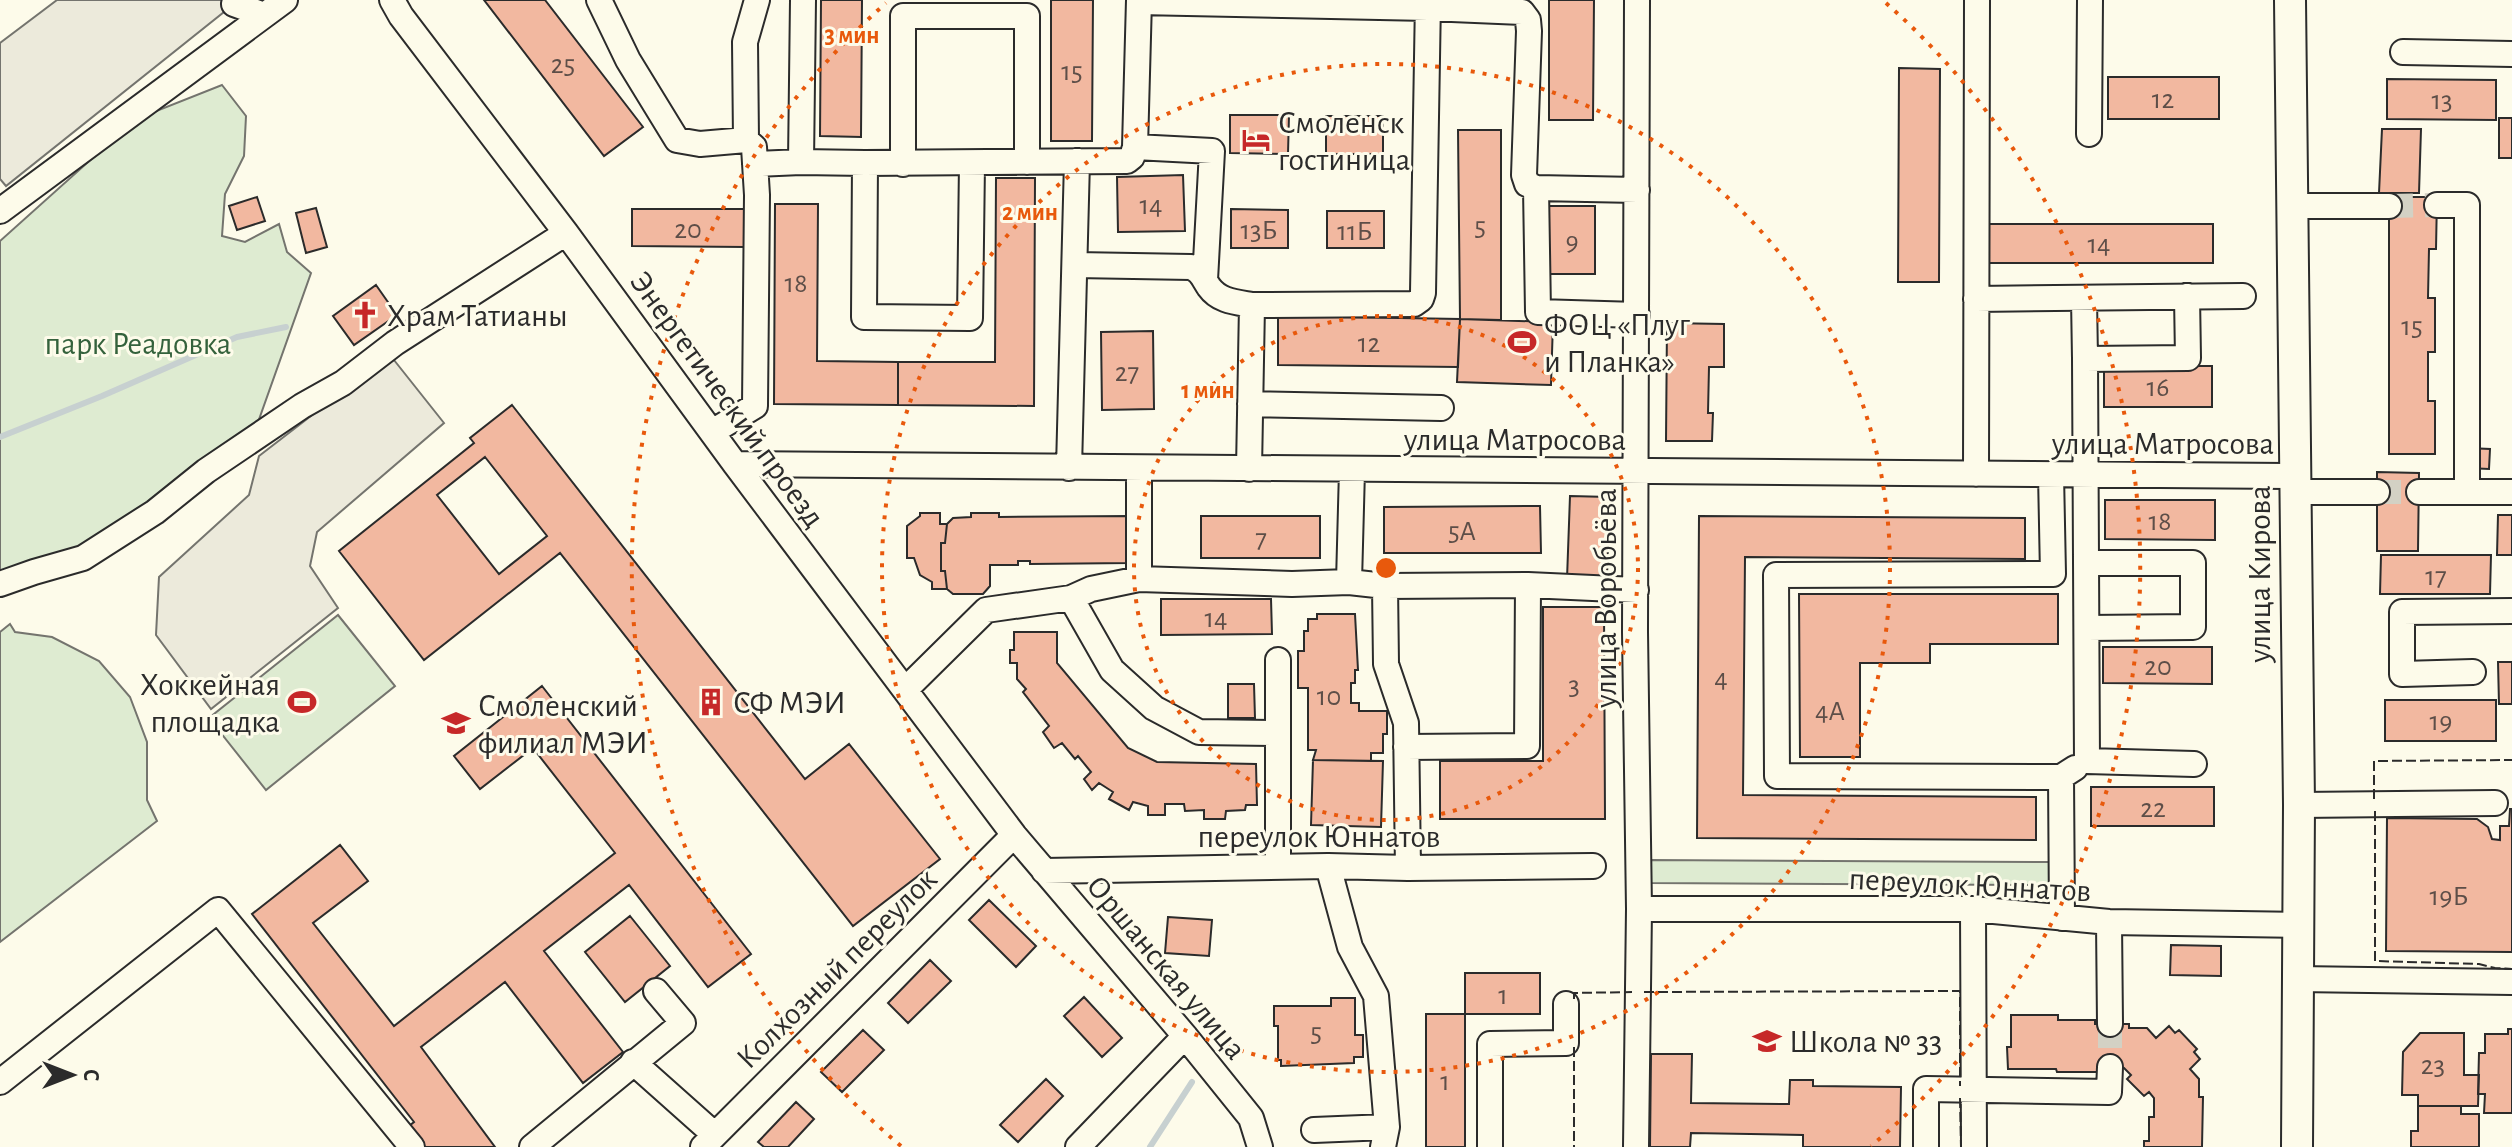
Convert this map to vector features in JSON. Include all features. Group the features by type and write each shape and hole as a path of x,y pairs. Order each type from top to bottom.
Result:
{"main road":[{"name":"улица Кирова","path":"2290,0 2299,805 2297,1147"}],"street":[{"path":"10,196 285,0"},
{"name":"Энергетический проезд","path":"392,0 1014,835"},
{"path":"599,0 628,60 677,140 700,144 746,140 754,147 757,195 755,406 712,432"},
{"path":"746,140 745,42 757,0"},
{"path":"801,162 803,0"},
{"name":"улица Воробьёва","path":"1636,1147 1639,909 1637,0"},
{"path":"1976,474 1977,0"},
{"path":"2089,134 2090,0"},
{"path":"755,164 1127,161 1135,147 1139,1 1428,4 1522,12 1528,20 1524,175 1527,184 1536,188 1637,190"},
{"path":"234,4 264,15"},
{"path":"1076,265 1191,267 1199,270 1210,289 1226,301 1252,305 1414,304 1421,299 1428,4"},
{"path":"903,164 903,16 1027,16 1027,162"},
{"path":"2403,52 2512,54"},
{"path":"1135,147 1212,151 1205,280"},
{"path":"1069,468 1077,161"},
{"path":"865,163 864,317 955,318 970,318 972,163"},
{"path":"1536,188 1538,312 1637,315"},
{"path":"2437,205 2467,205 2467,492"},
{"path":"2293,206 2389,206"},
{"path":"0,584 83,558 155,512 206,471 302,406 343,383 395,343 566,233"},
{"path":"2085,359 2188,358 2187,296"},
{"path":"1976,299 2243,296"},
{"path":"2084,298 2087,761"},
{"path":"1249,469 1252,305"},
{"path":"1250,404 1441,408"},
{"name":"улица Матросова","path":"735,464 2051,474 2295,484 2377,492"},
{"path":"1139,468 1139,579"},
{"path":"1349,582 1352,470"},
{"path":"2051,474 2053,574 1776,575 1777,776 2061,777 2087,761 2194,764"},
{"path":"2419,492 2512,492"},
{"path":"2087,563 2193,563 2193,627 2087,628"},
{"path":"905,690 986,610 1071,598 1091,589 1139,579 1292,584 1349,582 1385,586 1528,585 1636,590"},
{"path":"1406,747 1527,746 1528,585"},
{"path":"1385,586 1386,664 1406,723 1408,868"},
{"path":"1071,598 1112,670 1154,708 1199,732 1277,733"},
{"path":"2473,672 2402,674 2402,612 2512,611"},
{"path":"1278,660 1278,867"},
{"path":"2061,777 2062,918"},
{"path":"2299,805 2495,803"},
{"name":"Оршанская улица","path":"1014,835 1251,1118 1260,1147"},
{"name":"Колхозный переулок","path":"709,1141 1014,835"},
{"path":"1314,1130 1385,1137 1376,996 1350,947 1328,866"},
{"name":"переулок Юннатов","path":"1044,871 1328,866 1593,866"},
{"name":"переулок Юннатов","path":"1639,909 1973,909 2109,922 2297,925"},
{"path":"1973,909 1974,1147"},
{"path":"0,1082 218,910 412,1147"},
{"path":"2109,922 2110,1024"},
{"path":"2297,979 2512,982"},
{"path":"532,1147 683,1023 656,991"},
{"path":"1490,1147 1490,1044 1566,1043 1566,1004"},
{"path":"1078,1147 1095,1137 1185,1036"},
{"path":"633,1062 709,1141"},
{"path":"1926,1147 1926,1089 2109,1092 2110,1067"}],"green space":[{"name":"парк Реадовка","path":"222,85 246,116 244,156 225,194 222,236 245,242 279,224 287,252 311,273 257,425 110,532 64,558 0,573 0,241 136,119"},
{"name":"Хоккейная площадка","path":"338,615 395,686 266,790 209,718"},
{"path":"10,624 15,632 52,637 99,661 130,697 147,742 147,800 157,821 0,942 0,632"},
{"path":"1650,860 2055,862 2055,885 1650,883"}],"shaded area":[{"path":"57,0 239,0 6,186 0,179 0,43"},
{"path":"390,355 444,423 317,532 310,566 338,608 211,709 156,635 159,577 249,495 259,456"}],"building":[{"path":"484,0 545,0 643,127 604,156"},
{"path":"821,0 862,0 861,137 820,136"},
{"path":"1051,0 1093,0 1092,141 1051,141"},
{"path":"1549,0 1594,0 1593,120 1549,120"},
{"path":"1899,68 1940,69 1939,282 1898,282"},
{"path":"2108,77 2219,77 2219,119 2108,119"},
{"path":"2387,79 2496,80 2496,120 2387,119"},
{"path":"1230,115 1289,115 1288,154 1230,153"},
{"path":"1326,116 1383,116 1383,154 1326,154"},
{"path":"2499,118 2512,118 2512,158 2499,158"},
{"path":"2382,129 2421,129 2419,193 2379,193"},
{"path":"1458,130 1501,130 1501,320 1460,319"},
{"path":"1183,175 1185,231 1118,232 1117,177"},
{"path":"996,178 1035,178 1034,406 898,405 898,362 995,362"},
{"path":"257,197 265,221 237,230 229,206"},
{"path":"2389,197 2437,197 2436,249 2429,249 2428,298 2435,298 2435,352 2428,352 2428,401 2435,401 2435,454 2389,454"},
{"path":"775,204 818,204 817,361 898,362 898,405 774,404"},
{"path":"1549,206 1595,206 1595,274 1549,274"},
{"path":"316,208 327,247 306,253 296,213"},
{"path":"632,209 745,209 745,247 632,246"},
{"path":"1231,209 1288,210 1288,248 1231,248"},
{"path":"1327,211 1384,211 1384,248 1327,248"},
{"path":"1984,224 2213,224 2213,263 1984,263"},
{"name":"Храм Татианы","path":"376,285 397,315 354,345 333,316"},
{"path":"1278,316 1460,319 1458,367 1278,365"},
{"path":"1460,319 1553,322 1551,385 1457,382"},
{"path":"1667,323 1724,324 1724,367 1709,367 1708,413 1713,413 1712,441 1666,441"},
{"path":"1153,331 1154,409 1102,410 1101,332"},
{"path":"2104,366 2212,366 2212,407 2104,407"},
{"name":"СФ МЭИ","path":"512,405 805,779 849,744 940,859 853,926 560,553 424,660 339,551 474,443 470,438","holes":["485,457 547,536 499,574 437,495"]},
{"path":"2468,448 2490,449 2489,469 2467,468"},
{"path":"2377,472 2419,473 2418,551 2377,551"},
{"path":"1570,496 1609,497 1607,580 1567,579"},
{"path":"2105,500 2215,500 2215,540 2105,539"},
{"path":"1540,506 1541,553 1384,553 1384,507"},
{"path":"920,513 940,513 940,524 947,524 945,543 941,543 941,571 945,571 947,589 932,589 932,582 920,575 914,558 907,558 907,526"},
{"path":"971,513 999,513 999,517 1130,516 1130,563 1030,564 1030,561 1018,561 1018,565 990,565 990,586 983,594 953,594 947,589 945,571 941,571 941,543 945,543 947,524 953,518 971,517"},
{"path":"2498,515 2512,515 2512,555 2497,555"},
{"path":"1201,516 1320,516 1320,558 1201,558"},
{"path":"1699,516 2025,518 2025,559 1745,557 1743,795 2036,797 2036,840 1697,838"},
{"path":"2381,555 2491,555 2490,594 2380,594"},
{"path":"1799,594 2058,594 2058,644 1930,644 1930,663 1860,663 1860,757 1800,757"},
{"path":"1161,599 1271,599 1272,634 1161,635"},
{"path":"1543,607 1604,607 1605,819 1440,819 1440,761 1543,761"},
{"path":"1317,614 1355,614 1358,670 1355,670 1355,683 1351,683 1351,703 1359,703 1359,711 1387,711 1383,753 1371,753 1371,761 1313,760 1316,750 1308,750 1308,688 1298,688 1298,651 1304,651 1304,631 1308,631 1308,619 1317,619"},
{"path":"1014,632 1057,632 1057,663 1128,748 1157,762 1256,764 1257,805 1246,805 1245,810 1226,811 1225,819 1204,819 1204,810 1185,811 1184,804 1165,804 1165,815 1148,815 1148,806 1133,802 1129,810 1109,799 1113,792 1099,783 1092,790 1084,779 1091,772 1062,743 1054,748 1043,732 1049,726 1023,692 1026,689 1017,679 1017,663 1010,663"},
{"path":"2103,647 2212,647 2212,684 2103,683"},
{"path":"2498,662 2512,662 2512,704 2499,704"},
{"path":"1228,684 1254,684 1255,718 1228,718"},
{"path":"542,686 751,954 708,987 629,885 544,951 623,1052 583,1083 505,982 421,1047 495,1147 417,1147 404,1130 414,1122 252,914 340,845 368,881 313,923 394,1026 615,853 533,748 480,789 454,756"},
{"path":"2385,700 2496,700 2496,741 2385,741"},
{"path":"1313,760 1383,761 1381,827 1311,825"},
{"path":"2091,787 2214,787 2214,826 2091,826"},
{"path":"2510,809 2512,952 2386,951 2387,818 2477,819 2488,827 2492,839 2500,840 2500,826 2509,826"},
{"path":"989,900 1036,946 1016,967 969,920"},
{"path":"630,916 670,966 625,1002 585,952"},
{"path":"1168,917 1212,920 1209,956 1165,953"},
{"path":"2171,945 2221,946 2221,976 2170,975"},
{"path":"930,960 951,981 908,1023 888,1003"},
{"path":"1465,973 1540,973 1540,1014 1465,1014"},
{"path":"1084,997 1122,1038 1102,1057 1064,1016"},
{"path":"1331,998 1355,998 1355,1035 1363,1035 1363,1057 1354,1057 1354,1063 1281,1066 1274,1006 1331,1006"},
{"path":"1426,1014 1465,1014 1465,1147 1426,1147"},
{"path":"2011,1015 2058,1015 2058,1020 2129,1024 2129,1028 2147,1028 2156,1038 2169,1026 2175,1033 2179,1030 2197,1049 2194,1052 2200,1059 2190,1069 2199,1079 2199,1097 2203,1097 2202,1147 2144,1147 2144,1141 2149,1141 2149,1117 2154,1117 2154,1098 2149,1092 2144,1096 2127,1079 2131,1075 2124,1068 2105,1067 2105,1072 2008,1069"},
{"path":"2508,1029 2512,1029 2512,1113 2484,1113 2485,1094 2478,1094 2479,1053 2485,1053 2485,1034 2508,1034"},
{"path":"863,1030 884,1050 842,1092 821,1072"},
{"path":"2420,1033 2464,1033 2464,1075 2479,1075 2478,1106 2418,1106 2418,1095 2402,1095 2403,1052"},
{"path":"1651,1054 1692,1054 1691,1103 1789,1104 1790,1080 1813,1080 1813,1086 1901,1087 1900,1147 1803,1147 1803,1135 1691,1133 1690,1147 1650,1147"},
{"path":"1046,1079 1063,1096 1018,1142 1000,1125"},
{"path":"796,1102 814,1119 788,1147 764,1147 758,1142"},
{"path":"2418,1106 2461,1106 2461,1114 2479,1114 2479,1147 2411,1147 2411,1131 2418,1131"}],"waterway":[{"path":"0,437 237,337 286,327"},
{"path":"1150,1147 1192,1082"}],"tunnel":[{"path":"2389,206 2437,205"},
{"path":"2377,492 2419,492"},
{"path":"2110,1024 2110,1067"}],"fence":[{"path":"2374,799 2374,761 2512,760"},
{"path":"2375,811 2375,961 2479,964 2512,969"},
{"path":"1644,992 1960,991 1960,1086"},
{"path":"1574,999 1574,993 1632,992"},
{"path":"1574,1047 1574,1147"},
{"path":"1960,1098 1961,1147"}],"place":[{"name":"Смоленск гостиница","path":"1256,140"},
{"name":"Храм Татианы","path":"365,315"},
{"name":"ФОЦ «Плуг и Планка»","path":"1522,342"},
{"name":"Хоккейная площадка","path":"302,702"},
{"name":"СФ МЭИ","path":"711,702"},
{"name":"Смоленский филиал МЭИ","path":"456,723"},
{"name":"Школа № 33","path":"1767,1041"}]}
